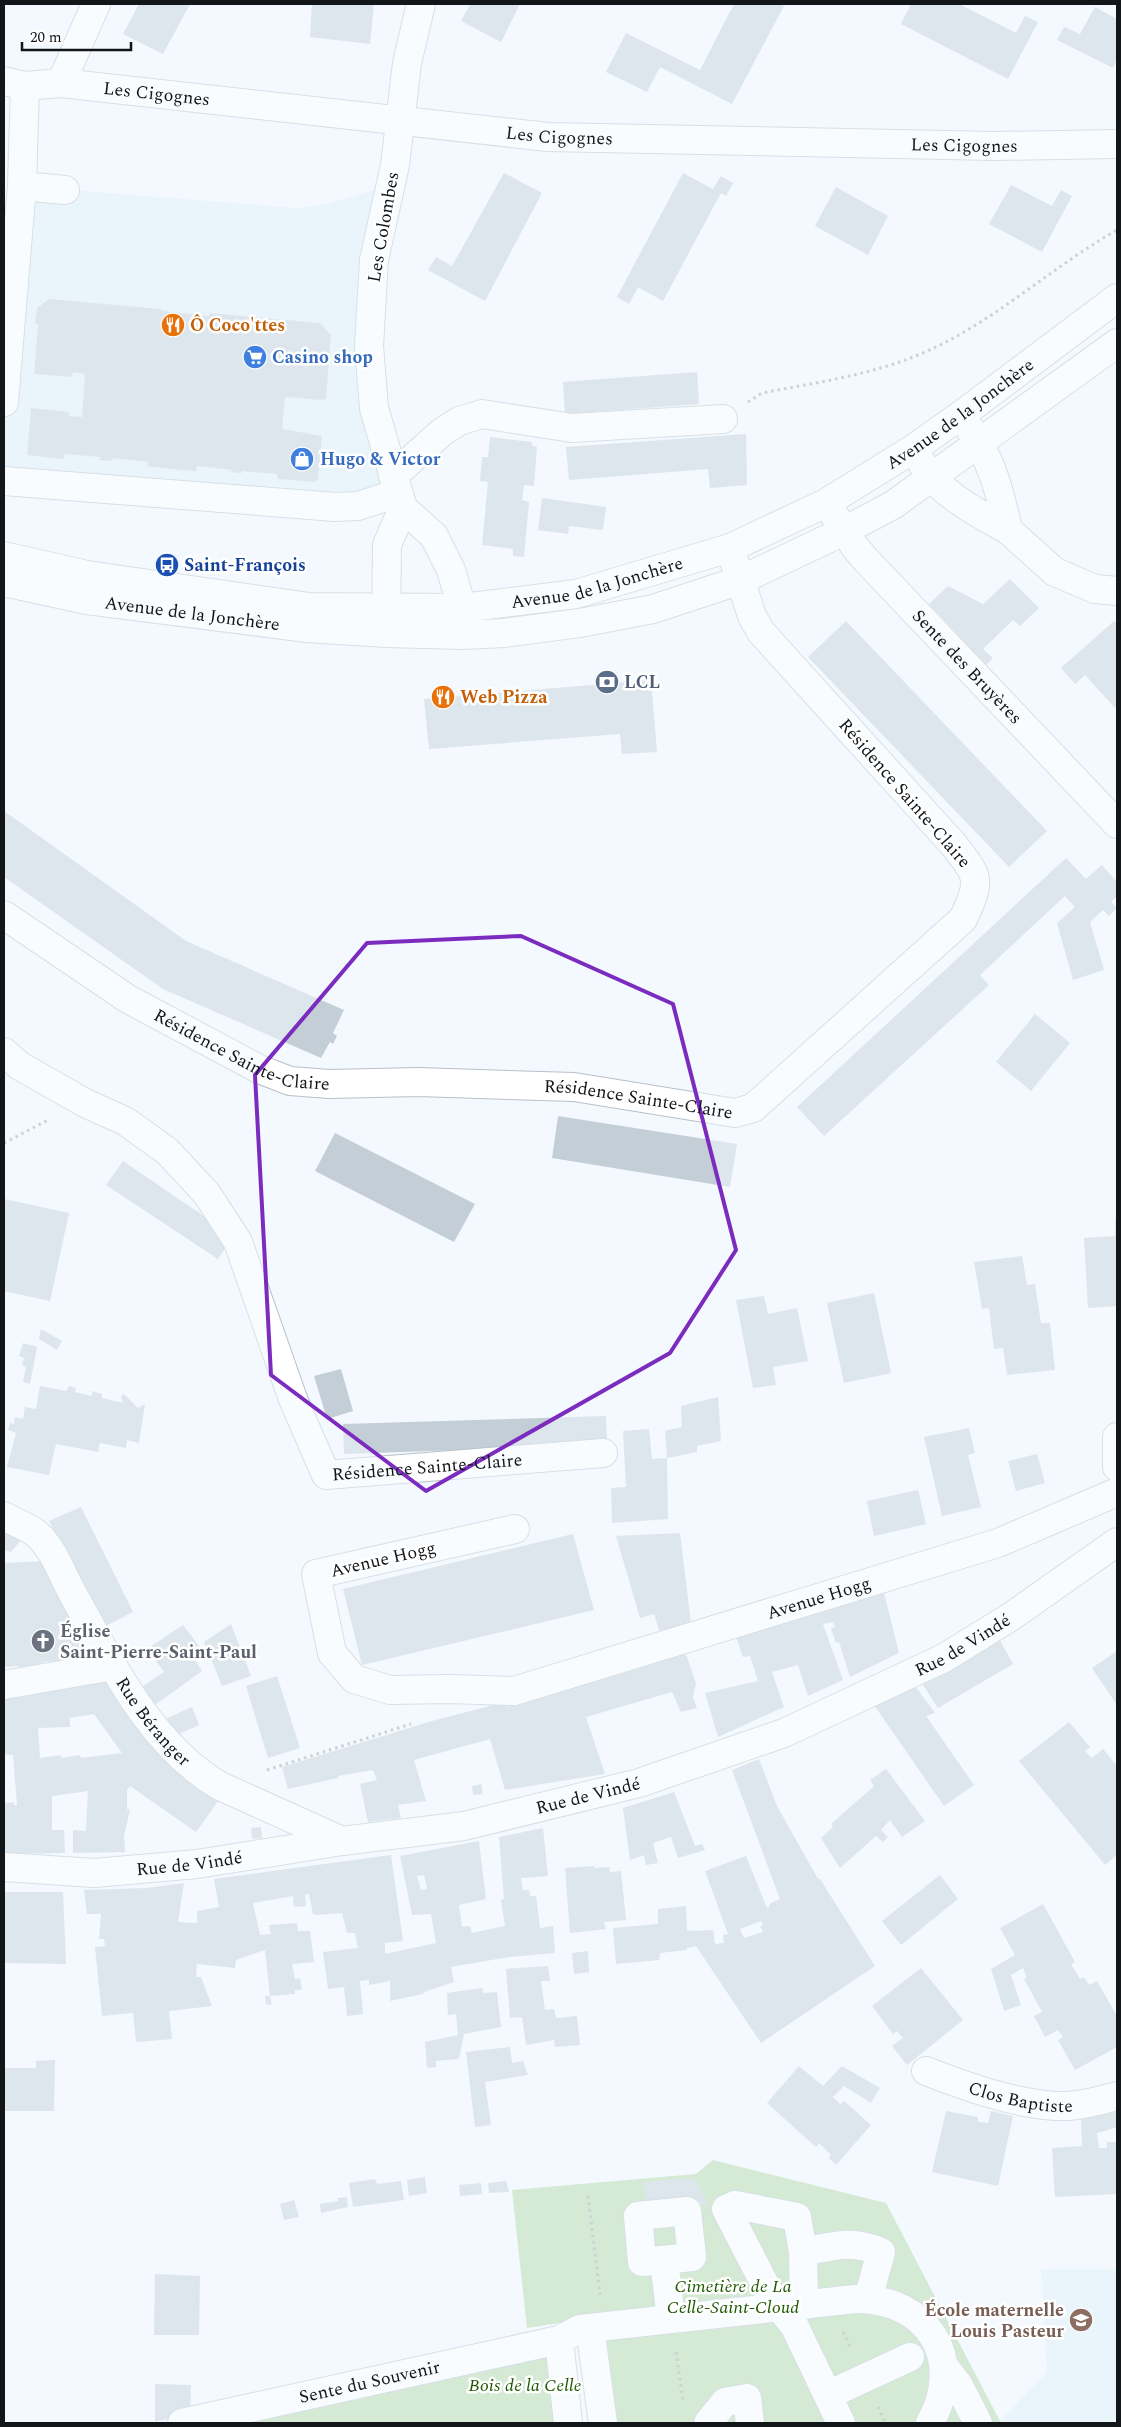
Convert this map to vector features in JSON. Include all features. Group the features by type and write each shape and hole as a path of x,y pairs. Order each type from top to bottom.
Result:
{"street":[{"path":"60,83 96,4"},
{"name":"Les Colombes","path":"398,492 374,408 369,346 374,260 395,165 407,63 421,4"},
{"name":"Les Cigognes","path":"14,84 60,83 548,137 995,146 1117,144"},
{"path":"4,402 22,186 14,84"},
{"path":"22,186 65,190"},
{"name":"Avenue de la Jonchère","path":"4,582 87,600 307,628 386,621 462,608 576,594 730,548 826,503 913,449 1117,298"},
{"name":"Avenue de la Jonchère","path":"4,556 87,575 309,607 463,636 504,633 580,623 653,609 740,580 844,531 893,505 1117,343"},
{"path":"386,621 387,545 398,492 442,432 459,421 482,414 572,428 723,419"},
{"path":"961,415 980,443 998,484 1008,530"},
{"path":"913,449 931,478 966,506 1008,530 1055,572 1095,588 1117,591"},
{"path":"4,482 335,507 358,506 398,492"},
{"path":"398,492 434,536 451,570 462,608 463,636"},
{"name":"Sente des Bruyères","path":"826,503 866,560 1117,824"},
{"name":"Résidence Sainte-Claire","path":"4,915 128,999 259,1069 290,1081 329,1084 418,1082 574,1087 735,1113 753,1108 963,919 975,894 975,871 953,844 761,632 752,616 730,548"},
{"name":"Résidence Sainte-Claire","path":"4,1052 20,1066 85,1103 125,1121 167,1152 207,1194 238,1242 293,1399 326,1474 603,1453"},
{"path":"1117,1437 1117,1467"},
{"name":"Avenue Hogg","path":"515,1528 316,1574 332,1653 354,1679 390,1690 514,1691 998,1543 1117,1492"},
{"name":"Rue Béranger","path":"4,1516 36,1534 55,1557 113,1666 162,1738 201,1775 220,1786 342,1841"},
{"name":"Rue de Vindé","path":"4,1867 94,1873 197,1864 342,1841 464,1826 639,1783 784,1733 944,1658 1012,1616 1117,1542"},
{"path":"4,1686 113,1666"},
{"name":"Clos Baptiste","path":"926,2071 955,2082 1024,2102 1058,2106 1092,2102 1117,2096"},
{"path":"792,2306 773,2300 726,2209 735,2205 797,2217 803,2252 792,2306 794,2325 842,2423"},
{"path":"803,2252 849,2243 868,2246 881,2252 868,2299"},
{"path":"664,2260 671,2319"},
{"name":"Sente du Souvenir","path":"182,2423 559,2340 580,2329 868,2299 895,2304 913,2314 928,2328 938,2346 944,2366"},
{"path":"597,2327 603,2423"},
{"path":"559,2340 568,2423"},
{"path":"828,2395 910,2357"},
{"path":"930,2423 939,2407 944,2387 944,2366"},
{"path":"944,2366 958,2384 978,2423"},
{"path":"708,2423 725,2402 747,2398 750,2423"}],"path":[{"path":"723,419 762,393 857,375 914,356 975,325 1117,230"},
{"path":"4,1143 85,1103"},
{"path":"220,1786 419,1722"},
{"path":"588,2196 597,2327"},
{"path":"671,2319 684,2404"}],"highlighted area":[{"path":"521,936 673,1004 736,1250 670,1353 426,1491 271,1375 255,1075 367,943"}],"shaded area":[{"path":"390,185 369,346 398,493 358,506 4,481 4,402 22,186 297,208 327,204"},
{"name":"École maternelle Louis Pasteur","path":"1041,2269 1117,2269 1117,2423 1001,2423 1000,2421 1047,2372"}],"green space":[{"name":"Cimetière de La Celle-Saint-Cloud","path":"713,2160 886,2203 1001,2423 591,2423 578,2320 527,2328 512,2190 696,2174"},
{"name":"Bois de la Celle","path":"559,2340 568,2423 182,2423"}],"building":[{"path":"139,4 190,4 163,54 123,34"},
{"path":"312,4 374,4 370,44 310,37"},
{"path":"470,4 520,4 501,42 461,21"},
{"path":"734,4 785,4 732,104 660,67 647,92 606,72 626,33 700,70"},
{"path":"911,4 959,4 1016,33 1025,16 1038,22 1008,79 901,24"},
{"path":"1095,7 1117,19 1117,59 1113,68 1057,40 1064,27 1080,34"},
{"path":"504,173 542,193 485,301 428,270 436,257 452,266"},
{"path":"683,173 713,189 721,176 733,183 726,196 721,193 663,301 638,287 629,304 617,297"},
{"path":"1011,185 1052,206 1061,190 1072,196 1042,252 989,224"},
{"path":"836,187 888,216 868,255 815,226"},
{"path":"49,299 161,309 163,311 209,316 210,313 320,323 331,335 326,399 285,397 282,429 322,436 318,480 314,482 278,479 277,474 243,471 241,473 231,472 232,470 197,466 196,471 172,469 147,466 148,462 113,458 111,461 99,460 100,457 65,454 63,459 27,455 31,408 69,412 69,416 82,417 85,374 73,372 72,377 34,374 38,325 35,323 37,308"},
{"path":"697,372 699,404 565,414 563,382"},
{"path":"746,434 747,485 710,488 708,469 569,480 566,447"},
{"path":"490,437 532,442 531,445 537,447 534,486 524,485 522,500 529,502 524,557 513,556 513,549 482,545 488,482 480,481 482,457 488,457"},
{"path":"542,498 606,507 603,530 569,526 568,534 538,530"},
{"path":"1010,579 1039,608 1020,626 1013,620 983,649 993,658 986,665 929,604 948,586 983,604"},
{"path":"846,621 1047,831 1009,867 808,657"},
{"path":"1114,621 1117,625 1117,705 1115,708 1085,675 1075,684 1061,668"},
{"path":"651,680 657,752 622,754 620,734 429,749 424,699"},
{"path":"4,811 186,941 344,1010 333,1033 337,1036 333,1044 330,1042 321,1058 163,989 4,877"},
{"path":"1066,858 1086,879 1102,865 1117,882 1117,896 1111,902 1117,908 1109,916 1103,910 1090,922 1104,970 1073,980 1057,923 1075,907 1065,896 980,975 989,985 824,1136 797,1107"},
{"path":"1035,1014 1070,1043 1031,1091 996,1062"},
{"path":"558,1116 737,1144 730,1187 552,1158"},
{"path":"335,1133 475,1204 454,1242 315,1171"},
{"path":"123,1161 233,1236 218,1259 106,1185"},
{"path":"4,1199 69,1213 50,1301 4,1291"},
{"path":"1117,1218 1117,1306 1088,1308 1084,1238 1115,1236 1115,1219"},
{"path":"1022,1256 1027,1285 1035,1284 1041,1323 1050,1323 1055,1370 1007,1375 1003,1348 994,1349 989,1308 982,1309 974,1262"},
{"path":"874,1293 891,1373 844,1383 827,1303"},
{"path":"764,1296 768,1314 797,1308 808,1361 773,1367 776,1385 753,1388 736,1300"},
{"path":"41,1329 62,1341 57,1350 39,1339"},
{"path":"23,1343 37,1347 30,1384 23,1382 26,1367 22,1365 24,1358 19,1356"},
{"path":"341,1369 353,1411 327,1419 314,1376"},
{"path":"40,1386 66,1391 69,1386 76,1388 75,1392 92,1396 92,1391 102,1394 102,1398 123,1403 121,1396 124,1394 138,1408 145,1404 139,1443 127,1440 126,1448 100,1443 98,1452 56,1444 49,1475 7,1467 16,1433 8,1430 10,1423 14,1424 15,1417 23,1419 25,1407 36,1409"},
{"path":"718,1397 721,1441 697,1446 697,1452 667,1458 665,1431 682,1427 681,1406"},
{"path":"606,1416 607,1445 344,1454 343,1424"},
{"path":"969,1428 975,1453 968,1455 981,1507 942,1516 924,1437"},
{"path":"649,1429 652,1459 667,1458 668,1519 612,1523 611,1488 626,1487 623,1431"},
{"path":"1037,1454 1045,1483 1016,1491 1008,1461"},
{"path":"918,1490 926,1524 874,1536 867,1501"},
{"path":"81,1507 133,1612 104,1627 49,1521"},
{"path":"4,1525 22,1539 11,1552 4,1550"},
{"path":"680,1533 691,1624 660,1633 654,1614 640,1618 616,1536"},
{"path":"573,1534 594,1610 362,1665 343,1589"},
{"name":"Église Saint-Pierre-Saint-Paul","path":"47,1561 81,1623 83,1659 42,1662 43,1667 24,1666 24,1669 20,1669 19,1666 4,1667 4,1563"},
{"path":"884,1593 899,1653 850,1677 839,1642 836,1643 831,1628 835,1627 833,1622 823,1624 843,1680 808,1696 798,1665 772,1672 784,1707 718,1737 705,1693 758,1681 750,1656 743,1657 736,1637"},
{"path":"231,1624 251,1676 222,1686 204,1642"},
{"path":"183,1625 199,1646 197,1647 202,1656 195,1660 202,1671 155,1705 143,1686 164,1672 147,1649"},
{"path":"998,1637 1013,1664 938,1708 921,1682"},
{"path":"1117,1651 1117,1705 1092,1668"},
{"path":"685,1652 696,1683 693,1698 697,1708 681,1712 672,1692 586,1717 605,1774 505,1790 490,1739 414,1760 426,1801 398,1805 401,1818 368,1822 360,1784 377,1780 373,1770 338,1776 338,1778 288,1789 282,1767 432,1721 505,1702 507,1707"},
{"path":"277,1676 300,1748 268,1758 246,1686"},
{"path":"102,1677 155,1749 221,1797 196,1832 130,1786 127,1790 127,1809 130,1810 124,1836 125,1852 73,1853 73,1830 86,1831 88,1791 52,1796 52,1830 64,1830 65,1853 4,1854 4,1803 14,1802 14,1805 17,1805 13,1755 4,1754 4,1698 48,1687","holes":["94,1714 122,1753 81,1758 80,1755 61,1758 61,1755 40,1758 38,1728 70,1727 70,1718"]},
{"path":"915,1686 935,1713 926,1716 974,1785 944,1806 874,1705"},
{"path":"192,1707 199,1725 179,1734 165,1719"},
{"path":"1069,1722 1090,1747 1085,1751 1092,1758 1103,1749 1117,1766 1117,1855 1105,1865 1019,1761"},
{"path":"759,1759 777,1806 818,1879 820,1879 875,1966 761,2043 696,1946 687,1948 687,1950 660,1953 659,1960 616,1964 613,1928 658,1924 658,1909 686,1906 687,1931 713,1930 715,1944 724,1943 723,1935 728,1934 705,1871 746,1856 767,1908 770,1906 769,1904 780,1899 732,1770","holes":["761,1921 763,1925 760,1926 763,1932 744,1938 740,1929"]},
{"path":"886,1769 925,1821 902,1837 890,1820 881,1830 888,1837 883,1842 876,1836 840,1868 821,1838 833,1827 831,1824 874,1786 870,1780"},
{"path":"481,1784 483,1794 473,1795 472,1786"},
{"path":"674,1792 695,1846 702,1844 705,1850 678,1858 671,1837 653,1843 658,1863 646,1865 644,1855 630,1860 623,1808"},
{"path":"261,1827 262,1838 252,1839 251,1828"},
{"path":"543,1828 548,1876 521,1878 523,1890 529,1890 530,1896 536,1896 540,1928 553,1926 555,1953 509,1957 451,1967 454,1982 424,1992 423,1994 390,2001 390,1981 369,1985 369,1980 360,1981 363,2014 347,2016 344,1987 328,1989 323,1952 358,1948 355,1933 347,1933 342,1913 313,1914 309,1894 305,1895 306,1906 294,1907 293,1896 253,1903 260,1935 271,1934 269,1925 297,1923 298,1931 310,1931 314,1962 292,1964 295,1979 300,1978 302,1990 295,1990 295,1994 270,1996 265,1950 236,1960 235,1968 197,1964 196,1977 201,1977 212,2006 169,2011 172,2039 136,2042 133,2013 102,2016 95,1947 105,1946 104,1939 99,1939 101,1914 87,1914 84,1890 147,1888 184,1883 178,1922 197,1923 197,1911 219,1907 214,1879 391,1855 403,1941 385,1943 385,1954 436,1943 431,1914 412,1915 400,1856 479,1841 486,1899 459,1905 462,1927 470,1926 472,1933 505,1926 501,1900 504,1899 499,1837","holes":["424,1875 427,1889 421,1890 417,1876"]},
{"path":"593,1866 595,1868 609,1867 610,1872 621,1871 626,1920 604,1922 606,1929 570,1933 565,1868"},
{"path":"940,1875 958,1899 901,1945 882,1921"},
{"path":"4,1892 63,1892 66,1964 4,1963"},
{"path":"1043,1904 1075,1962 1071,1964 1080,1979 1084,1977 1089,1985 1097,1981 1117,2016 1117,2047 1075,2070 1058,2040 1063,2037 1058,2030 1045,2037 1034,2016 1042,2012 1024,1979 1027,1978 1023,1968 1011,1975 1021,2005 1004,2011 991,1969 1015,1955 1000,1928"},
{"path":"588,1951 589,1972 574,1974 572,1953"},
{"path":"548,1966 550,1981 541,1981 545,2010 554,2009 556,2018 577,2016 580,2045 555,2047 554,2040 526,2045 522,2017 510,2018 506,1969"},
{"path":"921,1968 963,2020 907,2065 892,2046 903,2038 897,2031 893,2034 872,2006"},
{"path":"482,1988 483,1993 497,1992 501,2027 464,2034 459,2059 436,2061 436,2067 427,2068 425,2042 458,2035 456,2014 448,2015 447,1993"},
{"path":"265,1996 270,1996 272,2005 266,2004"},
{"path":"510,2047 512,2063 523,2061 528,2075 485,2082 491,2125 475,2127 466,2052"},
{"path":"55,2060 54,2111 4,2111 4,2068 36,2068 36,2061"},
{"path":"799,2066 823,2086 842,2066 880,2088 871,2103 844,2086 833,2097 840,2104 844,2101 871,2125 836,2165 829,2158 831,2155 819,2143 816,2147 767,2103"},
{"path":"1117,2110 1117,2127 1097,2133 1099,2148 1107,2148 1107,2142 1117,2142 1117,2194 1055,2197 1052,2148 1082,2146 1081,2119"},
{"path":"946,2111 978,2117 978,2122 988,2123 991,2111 1013,2116 998,2186 932,2172"},
{"path":"425,2177 427,2193 409,2196 407,2180"},
{"path":"695,2178 708,2205 671,2208 670,2199 645,2201 643,2182"},
{"path":"375,2179 377,2184 401,2181 404,2200 353,2207 349,2183"},
{"path":"506,2181 509,2192 489,2193 488,2183"},
{"path":"481,2183 482,2194 460,2196 459,2185"},
{"path":"347,2197 348,2207 321,2213 320,2204 338,2201 337,2198"},
{"path":"294,2200 299,2217 284,2220 280,2204"},
{"path":"155,2274 200,2276 199,2335 154,2335"},
{"path":"155,2384 191,2385 190,2416 155,2421"}],"place":[{"name":"Ô Coco'ttes","path":"173,325"},
{"name":"Casino shop","path":"255,357"},
{"name":"Hugo & Victor","path":"302,459"},
{"name":"Saint-François","path":"167,565"},
{"name":"LCL","path":"607,682"},
{"name":"Web Pizza","path":"443,697"},
{"name":"Église Saint-Pierre-Saint-Paul","path":"43,1641"},
{"name":"École maternelle Louis Pasteur","path":"1081,2320"}]}
